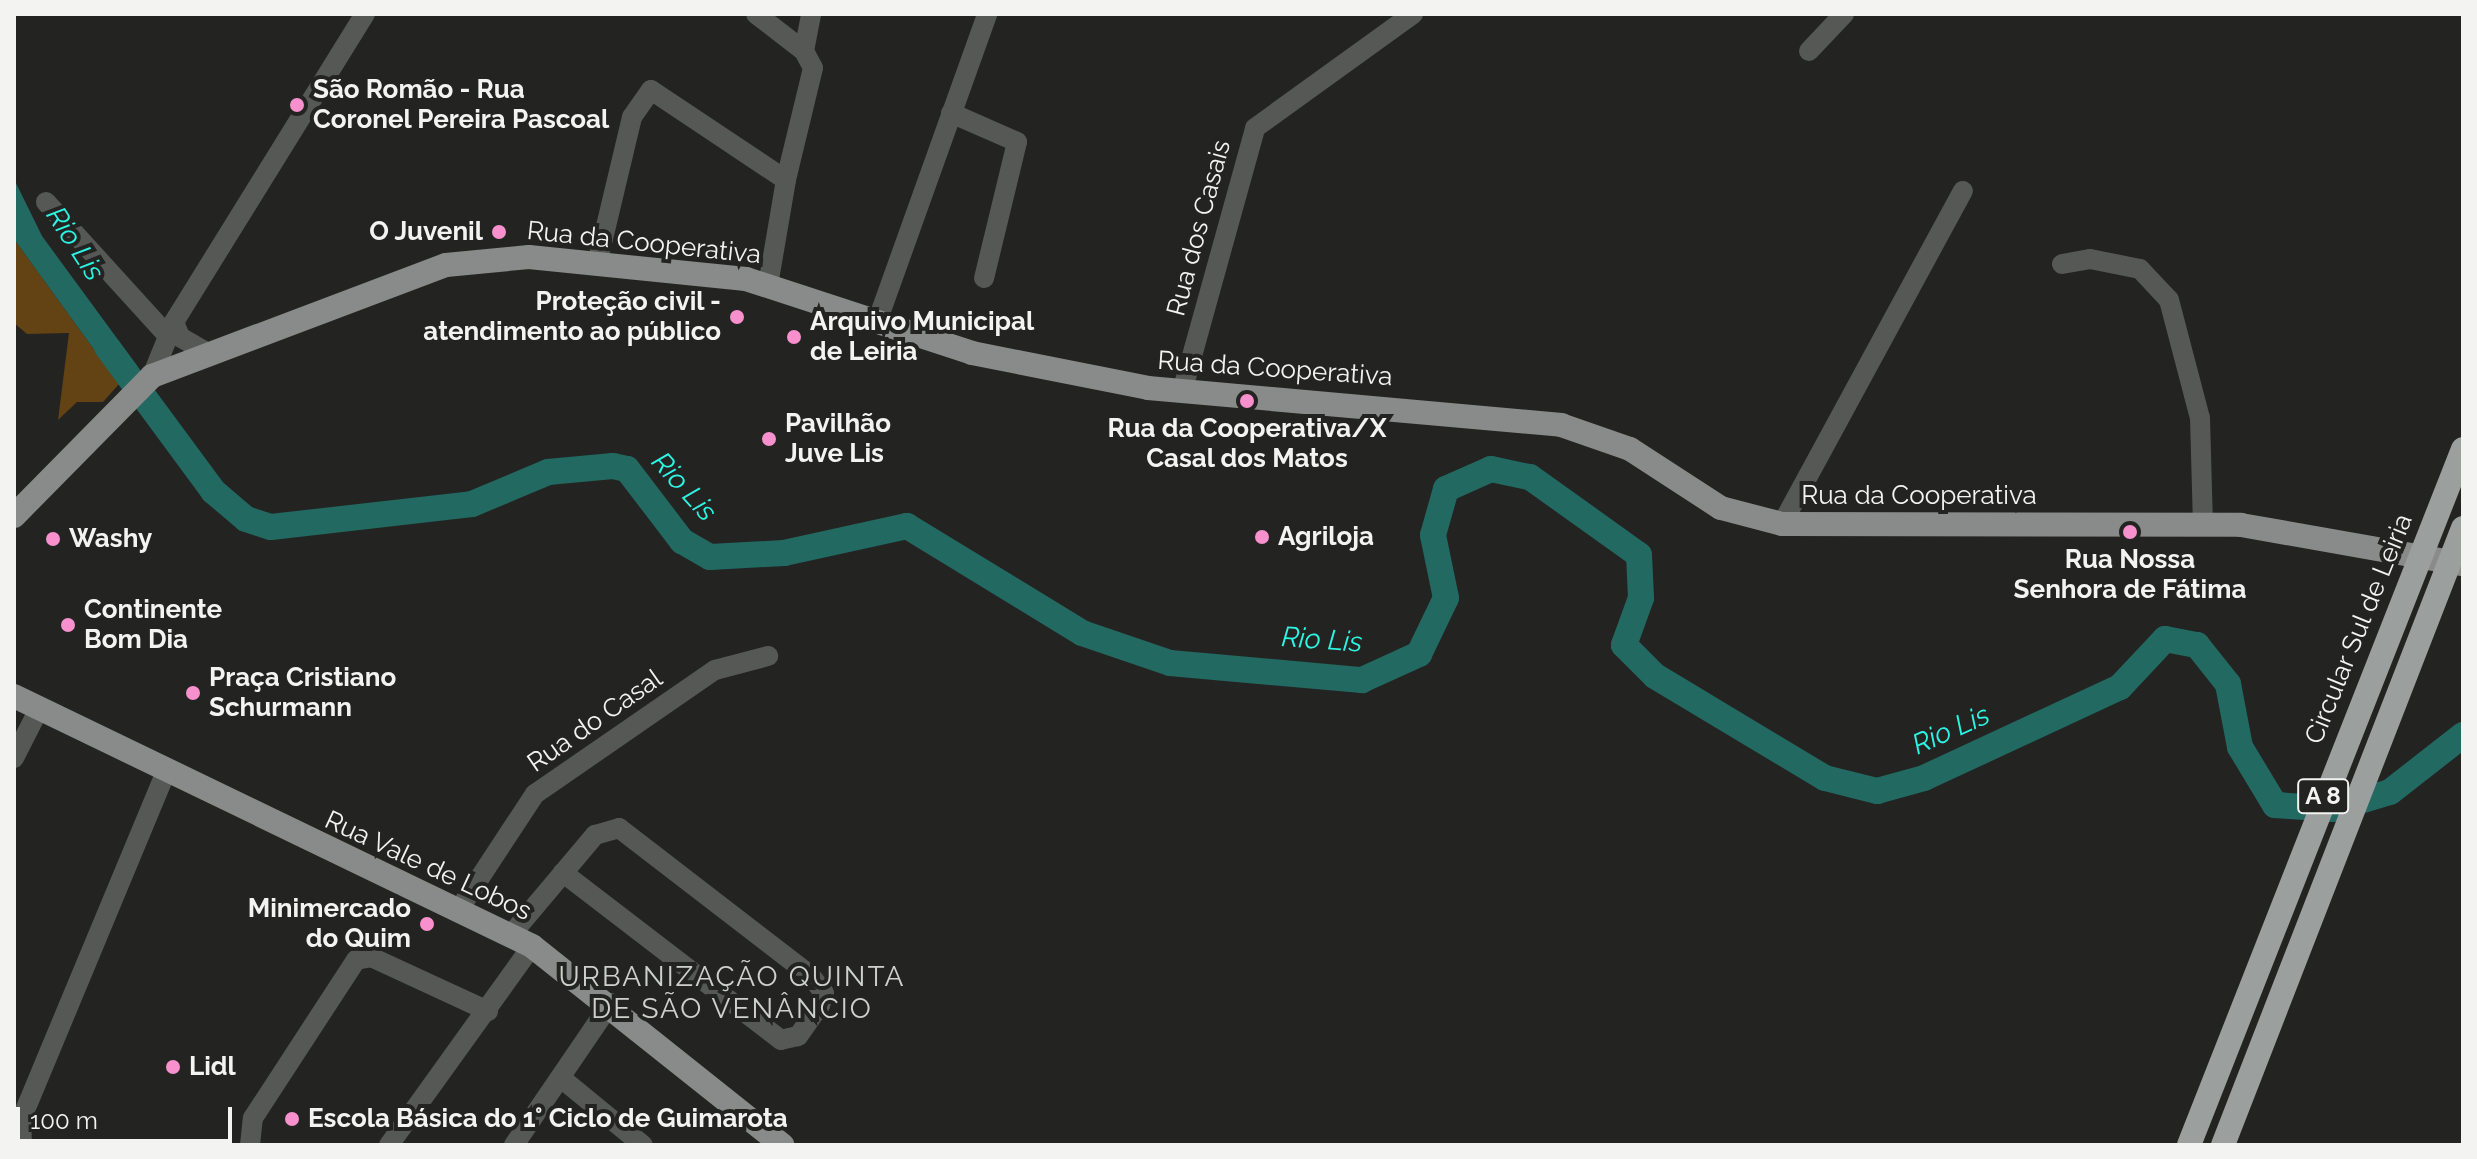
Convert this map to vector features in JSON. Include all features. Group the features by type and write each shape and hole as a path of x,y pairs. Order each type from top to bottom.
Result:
{"highway":[{"name":"Circular Sul de Leiria","path":"2189,1145 2463,449"},
{"name":"A 8","path":"2223,1145 2463,528"}],"main road":[{"name":"Rua da Cooperativa","path":"152,376 470,259 597,264 768,285 877,322 1015,363 1182,392 1561,425 1630,449 1721,508 1782,524 2203,524 2281,529 2463,564"},
{"path":"14,515 152,376"},
{"name":"Rua Vale de Lobos","path":"14,696 521,941 611,1003 770,1141"}],"street":[{"path":"152,376 170,328 365,14"},
{"path":"756,14 804,51"},
{"path":"768,285 786,180 813,85 804,51 811,14"},
{"path":"877,322 987,14"},
{"name":"Rua dos Casais","path":"1182,392 1255,128 1413,14"},
{"path":"1809,51 1844,14"},
{"path":"597,264 632,117 647,91 786,180"},
{"path":"951,113 1017,142 984,278"},
{"path":"1782,524 1963,191"},
{"path":"46,202 170,328 209,354"},
{"path":"2062,264 2090,259 2140,269 2169,300 2200,418 2203,524"},
{"name":"Rua do Casal","path":"458,911 535,794 715,670 768,656"},
{"path":"14,758 39,709"},
{"path":"22,1145 21,1120 166,771"},
{"path":"389,1145 488,1011 521,941 563,873 595,835 619,828 810,975 824,993 820,1005 798,1036 781,1040 563,873"},
{"path":"250,1145 253,1118 356,960 371,957 488,1011"},
{"path":"514,1145 611,1003"},
{"path":"561,1078 643,1145"}],"shaded area":[{"path":"14,239 119,384 103,402 77,402 58,420 69,333 27,334 14,323"}],"water":[{"name":"Rio Lis","path":"14,179 42,236 138,367 119,384 14,239"}],"waterway":[{"name":"Rio Lis","path":"107,347 213,491 246,519 271,527 472,504 548,472 613,466 627,469 682,541 710,557 784,553 907,526 1082,633 1170,663 1362,680 1419,654 1446,598 1433,535 1446,489 1491,469 1530,477 1639,555 1641,598 1624,645 1655,676 1825,778 1877,791 1924,778 2120,687 2165,639 2197,645 2228,684 2240,747 2275,805 2333,809 2390,792 2463,735"}],"place":[{"name":"São Romão - Rua Coronel Pereira Pascoal","path":"297,105"},
{"name":"O Juvenil","path":"499,232"},
{"name":"Proteção civil - atendimento ao público","path":"737,317"},
{"name":"Arquivo Municipal de Leiria","path":"794,337"},
{"name":"Rua da Cooperativa/X Casal dos Matos","path":"1247,401"},
{"name":"Pavilhão Juve Lis","path":"769,439"},
{"name":"Rua Nossa Senhora de Fátima","path":"2130,532"},
{"name":"Agriloja","path":"1262,537"},
{"name":"Washy","path":"53,539"},
{"name":"Continente Bom Dia","path":"68,625"},
{"name":"Praça Cristiano Schurmann","path":"193,693"},
{"name":"Minimercado do Quim","path":"427,924"},
{"name":"Lidl","path":"173,1067"},
{"name":"Escola Básica do 1° Ciclo de Guimarota","path":"292,1119"}],"district":[{"name":"URBANIZAÇÃO QUINTA DE SÃO VENÂNCIO","path":"732,993"}]}
